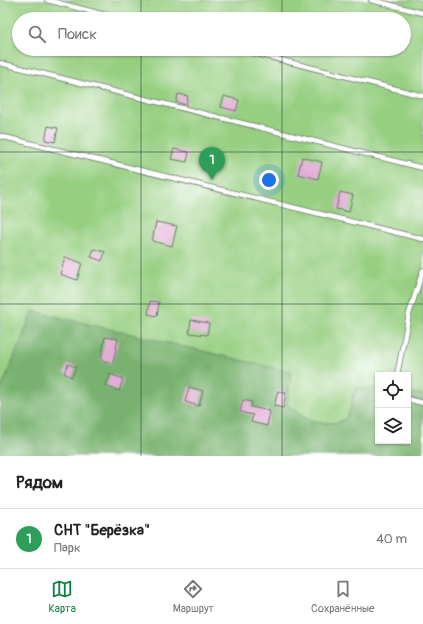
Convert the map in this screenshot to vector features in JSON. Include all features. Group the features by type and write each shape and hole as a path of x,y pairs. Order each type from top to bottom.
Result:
{"lane":[{"path":"47,0 94,12"},
{"path":"372,0 423,13"},
{"path":"266,56 423,96"},
{"path":"0,63 423,168"},
{"path":"0,136 423,239"},
{"path":"398,372 409,314 423,270"},
{"path":"411,400 423,403"}],"green space":[{"path":"0,0 423,0 423,394 411,394 411,372 375,372 375,389 353,394 349,413 343,421 333,423 316,422 304,418 287,405 291,373 33,311 0,392"},
{"path":"33,311 291,372 287,405 305,418 317,422 338,423 343,421 348,414 356,388 375,389 375,444 411,444 411,394 423,394 423,456 0,456 0,392"}],"building":[{"path":"178,94 188,96 186,105 176,102"},
{"path":"224,96 239,100 236,111 221,107"},
{"path":"48,126 58,128 55,142 45,140"},
{"path":"174,149 189,152 187,162 171,159"},
{"path":"302,157 322,162 318,179 298,174"},
{"path":"340,192 353,195 349,212 336,209"},
{"path":"156,222 177,226 172,246 152,241"},
{"path":"94,249 105,252 102,261 91,257"},
{"path":"65,257 82,263 77,280 60,274"},
{"path":"150,301 159,302 157,316 148,314"},
{"path":"191,320 209,323 207,335 189,333"},
{"path":"105,337 118,339 113,363 101,360"},
{"path":"68,364 76,367 72,377 64,373"},
{"path":"110,374 123,379 119,391 106,386"},
{"path":"189,387 203,391 199,406 185,402"},
{"path":"278,391 286,393 283,408 274,406"},
{"path":"243,400 252,402 251,407 270,411 267,426 251,422 253,415 240,412"}],"place":[{"name":"СНТ \"Берёзка\"","path":"212,180"}]}
